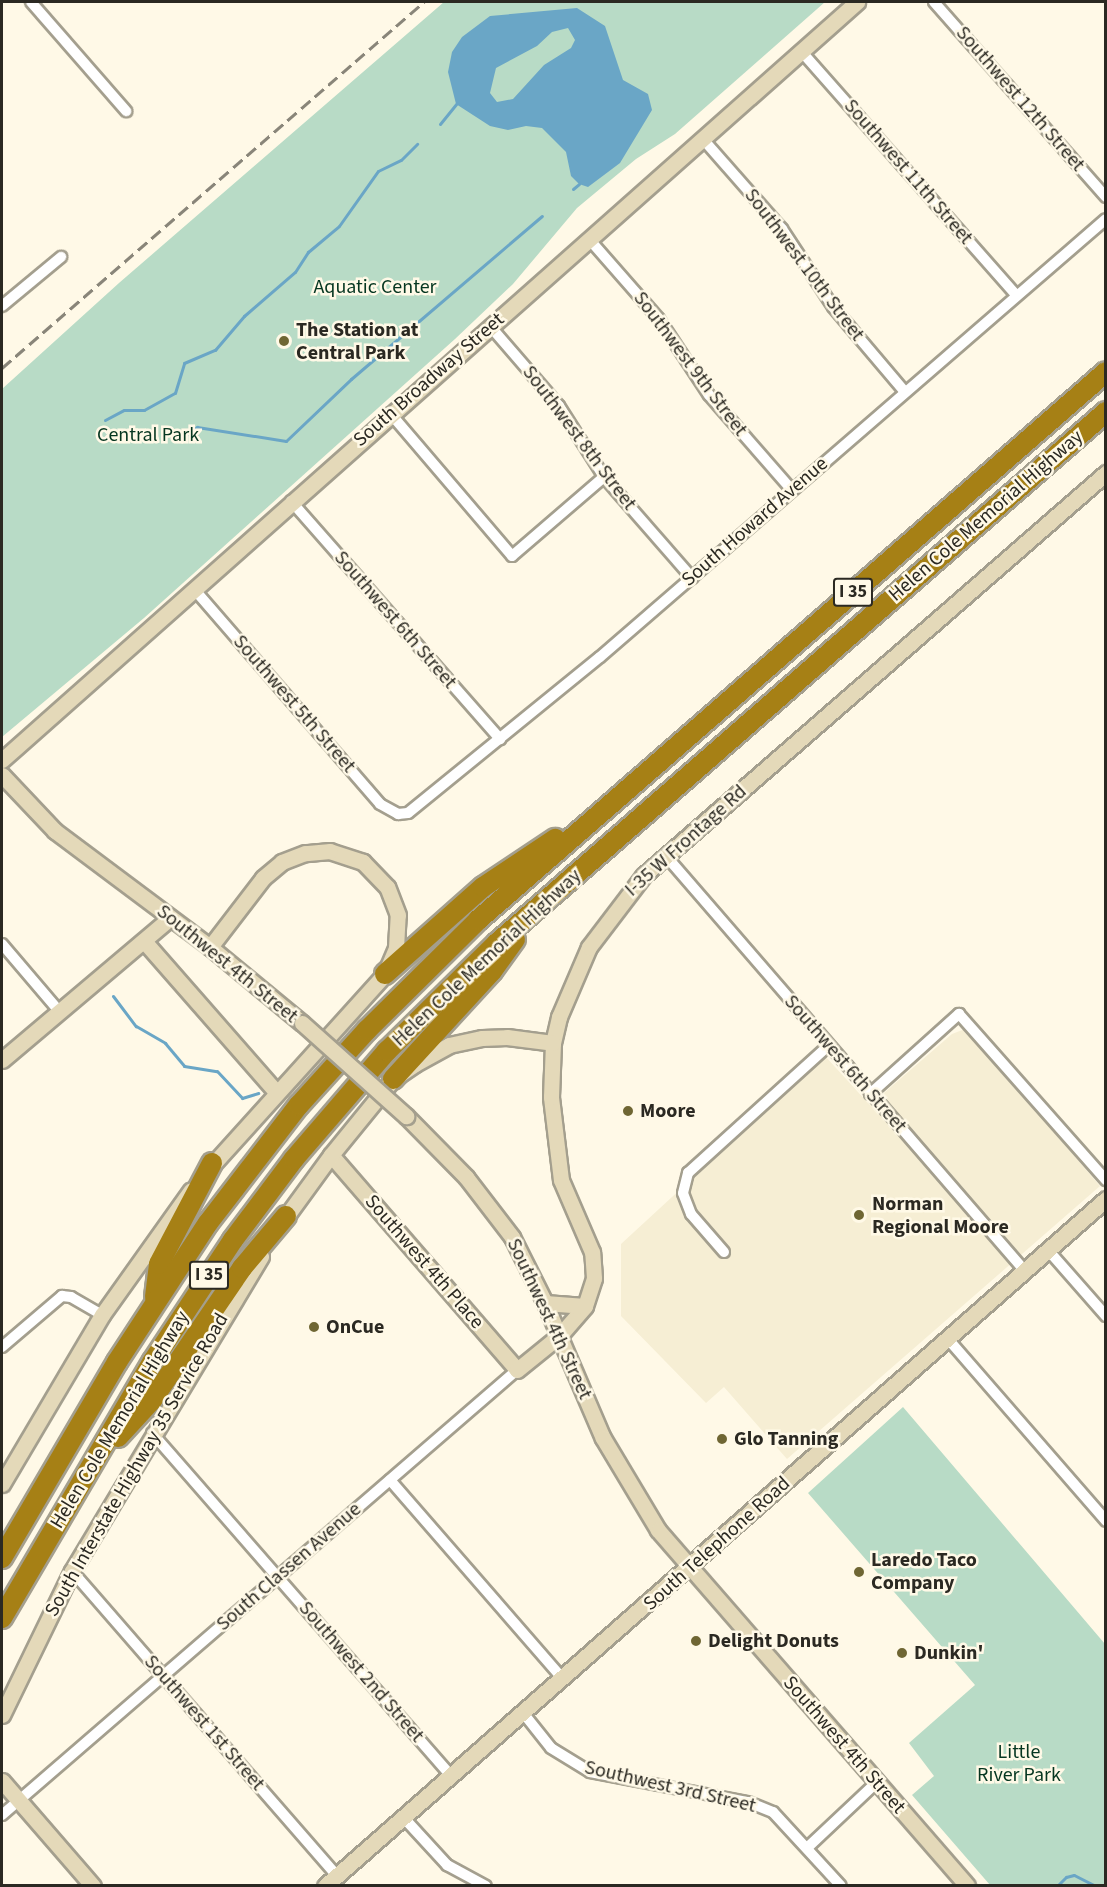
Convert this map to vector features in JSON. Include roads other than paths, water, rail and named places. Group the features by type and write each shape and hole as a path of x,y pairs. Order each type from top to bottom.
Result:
{"highway":[{"name":"Helen Cole Memorial Highway","path":"2,1558 155,1302 208,1223 272,1139 367,1030 478,920 1106,372"},
{"name":"Helen Cole Memorial Highway","path":"2,1618 171,1332 294,1159 387,1051 537,908 1106,412"},
{"path":"385,974 503,871 601,812"},
{"path":"393,1079 492,971 537,908"},
{"path":"155,1302 159,1264 213,1163"},
{"path":"91,1465 152,1400 242,1268 286,1216"}],"main road":[{"name":"South Broadway Street","path":"2,760 390,413 857,2"},
{"name":"I-35 W Frontage Rd","path":"560,1335 585,1305 593,1286 594,1264 561,1180 556,1155 551,1097 553,1043 565,999 589,947 628,893 666,856 1106,473"},
{"name":"Southwest 4th Street","path":"2,775 55,831 210,947 302,1023 438,1145 485,1199 512,1237 560,1335 617,1465 643,1509 690,1569 967,1886"},
{"path":"2,1484 102,1315 149,1244 213,1163 385,974 399,935 393,897 381,878 363,862 330,851 294,856 271,870 210,947"},
{"path":"2,1060 170,918"},
{"path":"144,941 276,1092"},
{"name":"South Interstate Highway 35 Service Road","path":"2,1714 72,1571 152,1433 286,1216 331,1155 393,1079 434,1052 466,1041 507,1037 553,1043"},
{"name":"Southwest 4th Place","path":"331,1155 517,1370"},
{"name":"South Telephone Road","path":"331,1880 690,1569 1106,1199"},
{"path":"545,1303 585,1305"},
{"name":"South Classen Avenue","path":"517,1370 560,1335"},
{"path":"2,1781 93,1886"}],"street":[{"path":"31,2 126,111"},
{"name":"Southwest 12th Street","path":"934,2 1106,197"},
{"name":"Southwest 11th Street","path":"801,51 1015,294"},
{"name":"Southwest 10th Street","path":"702,138 782,229 832,307 905,392"},
{"name":"South Howard Avenue","path":"398,814 416,809 692,578 1015,294 1106,219"},
{"name":"Southwest 9th Street","path":"589,239 659,319 709,395 792,490"},
{"path":"2,306 61,257"},
{"name":"Southwest 8th Street","path":"490,326 559,406 604,477 692,578"},
{"path":"390,413 512,556 604,477"},
{"name":"Southwest 6th Street","path":"291,501 500,739"},
{"name":"Southwest 5th Street","path":"194,589 380,804 398,814"},
{"name":"Southwest 6th Street","path":"666,856 1025,1271"},
{"path":"2,944 59,1011"},
{"path":"870,1094 959,1014 1106,1180"},
{"path":"724,1252 691,1215 683,1193 684,1184 693,1167 829,1045"},
{"path":"1048,1250 1106,1316"},
{"path":"2,1347 62,1296 71,1297 102,1315"},
{"path":"948,1339 1106,1521"},
{"name":"South Classen Avenue","path":"2,1815 517,1370"},
{"name":"Southwest 2nd Street","path":"152,1433 451,1776"},
{"path":"390,1479 563,1679"},
{"name":"Southwest 1st Street","path":"72,1571 163,1676 331,1880"},
{"name":"Southwest 3rd Street","path":"524,1714 551,1748 577,1766 612,1777 763,1807 782,1819 841,1886"},
{"path":"808,1847 877,1782"},
{"path":"404,1818 447,1865 486,1886"}],"water":[{"path":"577,8 605,26 623,80 648,94 652,110 620,163 588,187 579,184 571,176 566,152 542,128 526,126 508,130 490,126 456,104 448,72 452,52 462,37 490,16","holes":["568,28 575,40 571,48 544,65 513,99 497,102 490,93 496,68 537,46 552,32"]}],"waterway":[{"path":"440,124 456,104"},
{"path":"105,420 124,410 144,410 175,393 184,363 215,350 244,316 295,272 308,252 339,226 378,171 401,160 417,144"},
{"path":"573,189 579,184"},
{"path":"182,438 197,427 286,441 351,379 542,216"},
{"path":"113,996 136,1026 165,1043 184,1066 217,1071 242,1098 258,1093"},
{"path":"1057,1886 1066,1877 1074,1875 1096,1886"}],"railway":[{"path":"2,368 424,2"}],"place":[{"name":"The Station at Central Park","path":"284,341"},
{"name":"Moore","path":"628,1111"},
{"name":"Norman Regional Moore","path":"859,1215"},
{"name":"OnCue","path":"314,1327"},
{"name":"Glo Tanning","path":"722,1439"},
{"name":"Laredo Taco Company","path":"859,1572"},
{"name":"Delight Donuts","path":"696,1641"},
{"name":"Dunkin'","path":"902,1653"}],"park label":[{"name":"Aquatic Center","path":"375,287"},
{"name":"Central Park","path":"148,435"},
{"name":"Little River Park","path":"1019,1764"}]}
